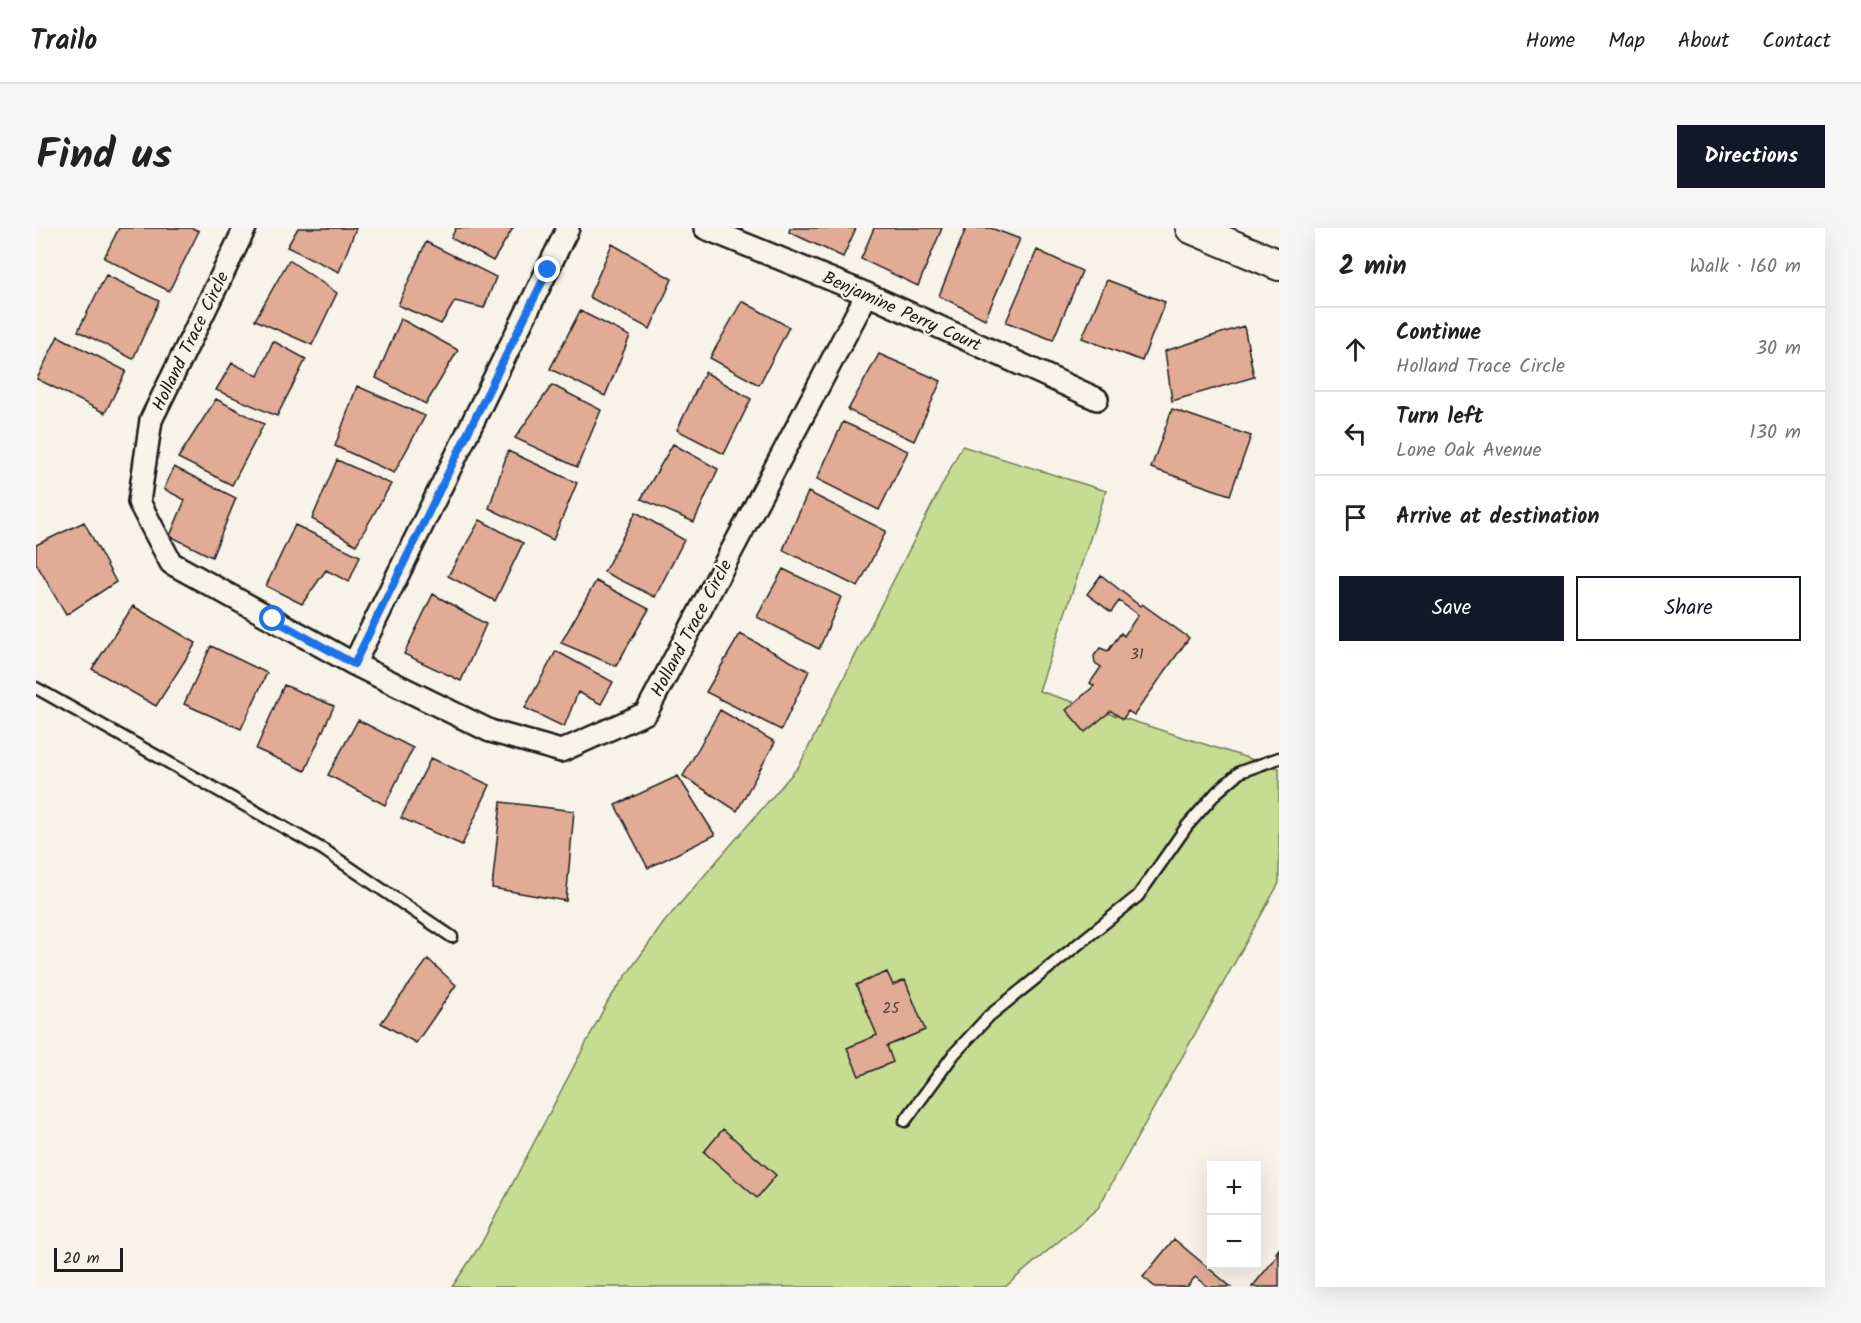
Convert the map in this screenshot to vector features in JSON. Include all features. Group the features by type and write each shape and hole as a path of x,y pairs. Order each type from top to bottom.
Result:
{"main road":[{"path":"1191,228 1279,265"}],"street":[{"name":"Holland Trace Circle","path":"245,228 151,420 138,502 171,563 354,664 490,731 561,751 646,713 867,294"},
{"path":"354,664 568,228"},
{"name":"Benjamine Perry Court","path":"705,228 867,294 1097,399"}],"lane":[{"path":"36,688 324,850 452,937"},
{"path":"905,1121 954,1054 989,1016 1138,896 1187,826 1217,792 1240,772 1279,758"}],"green space":[{"path":"962,446 1106,491 1039,691 1279,768 1279,883 1098,1208 1005,1287 452,1287 481,1244 608,1001 665,921 799,766"}],"building":[{"path":"119,228 192,228 199,231 169,291 104,258"},
{"path":"298,228 356,228 339,272 287,247"},
{"path":"456,228 513,228 493,261 451,238"},
{"path":"790,228 856,228 843,257 789,232"},
{"path":"874,228 942,228 918,286 861,259"},
{"path":"966,228 991,228 1020,239 985,319 939,296"},
{"path":"426,242 496,277 484,308 455,301 441,324 398,305"},
{"path":"612,244 672,279 650,329 589,297"},
{"path":"1037,250 1082,271 1053,340 1006,322"},
{"path":"289,260 337,293 312,345 255,320"},
{"path":"106,275 159,301 133,359 78,331"},
{"path":"1107,280 1165,302 1142,361 1082,338"},
{"path":"742,301 789,327 759,385 710,358"},
{"path":"580,311 630,336 605,396 550,369"},
{"path":"401,319 458,350 426,404 376,378"},
{"path":"1244,326 1254,377 1172,401 1165,351"},
{"path":"58,336 126,371 105,413 37,379"},
{"path":"273,341 306,359 277,416 216,390 232,363 258,376"},
{"path":"879,354 941,381 914,441 848,410"},
{"path":"705,372 751,399 724,454 677,430"},
{"path":"552,385 601,410 577,467 515,438"},
{"path":"357,386 425,416 394,473 335,446"},
{"path":"216,399 264,424 232,485 178,458"},
{"path":"1172,409 1251,436 1230,495 1151,468"},
{"path":"843,422 908,451 879,510 817,479"},
{"path":"673,444 718,469 694,522 641,499"},
{"path":"508,451 577,483 553,540 489,508"},
{"path":"337,460 391,484 356,545 312,519"},
{"path":"174,467 236,498 212,557 170,536 185,500 164,489"},
{"path":"808,492 886,531 858,587 783,550"},
{"path":"636,512 684,540 655,597 604,572"},
{"path":"480,520 523,543 495,601 448,576"},
{"path":"84,522 116,582 66,615 36,563 36,545"},
{"path":"295,525 360,556 349,582 326,570 302,604 266,586"},
{"path":"783,569 841,597 819,649 757,617"},
{"path":"1101,575 1140,606 1142,604 1189,638 1134,715 1128,711 1123,719 1111,711 1085,732 1066,710 1094,686 1090,683 1101,667 1095,663 1094,656 1100,648 1108,651 1121,633 1124,636 1138,615 1119,601 1111,612 1087,594"},
{"path":"596,581 649,609 616,666 561,643"},
{"path":"433,594 486,624 461,681 404,654"},
{"path":"133,606 196,643 156,706 92,669"},
{"path":"740,634 809,671 781,730 706,692"},
{"path":"211,646 267,673 241,729 184,704"},
{"path":"556,651 613,682 601,704 578,692 564,727 525,708"},
{"path":"284,685 334,706 305,771 256,749"},
{"path":"720,710 775,742 737,811 683,776"},
{"path":"358,720 413,748 385,805 328,775"},
{"path":"431,758 490,785 462,845 401,818"},
{"path":"678,776 715,835 648,868 615,805"},
{"path":"501,802 574,811 566,901 492,888"},
{"path":"428,959 456,985 416,1043 381,1023"},
{"path":"887,972 893,985 905,980 925,1030 887,1046 893,1062 859,1076 847,1048 877,1035 856,985"},
{"path":"723,1129 776,1175 757,1198 704,1152"},
{"path":"1174,1239 1231,1287 1208,1287 1195,1277 1187,1287 1155,1287 1143,1277"},
{"path":"1279,1249 1279,1287 1252,1287 1278,1255 1276,1253"}],"route":[{"path":"273,619 354,664 548,270"}]}
